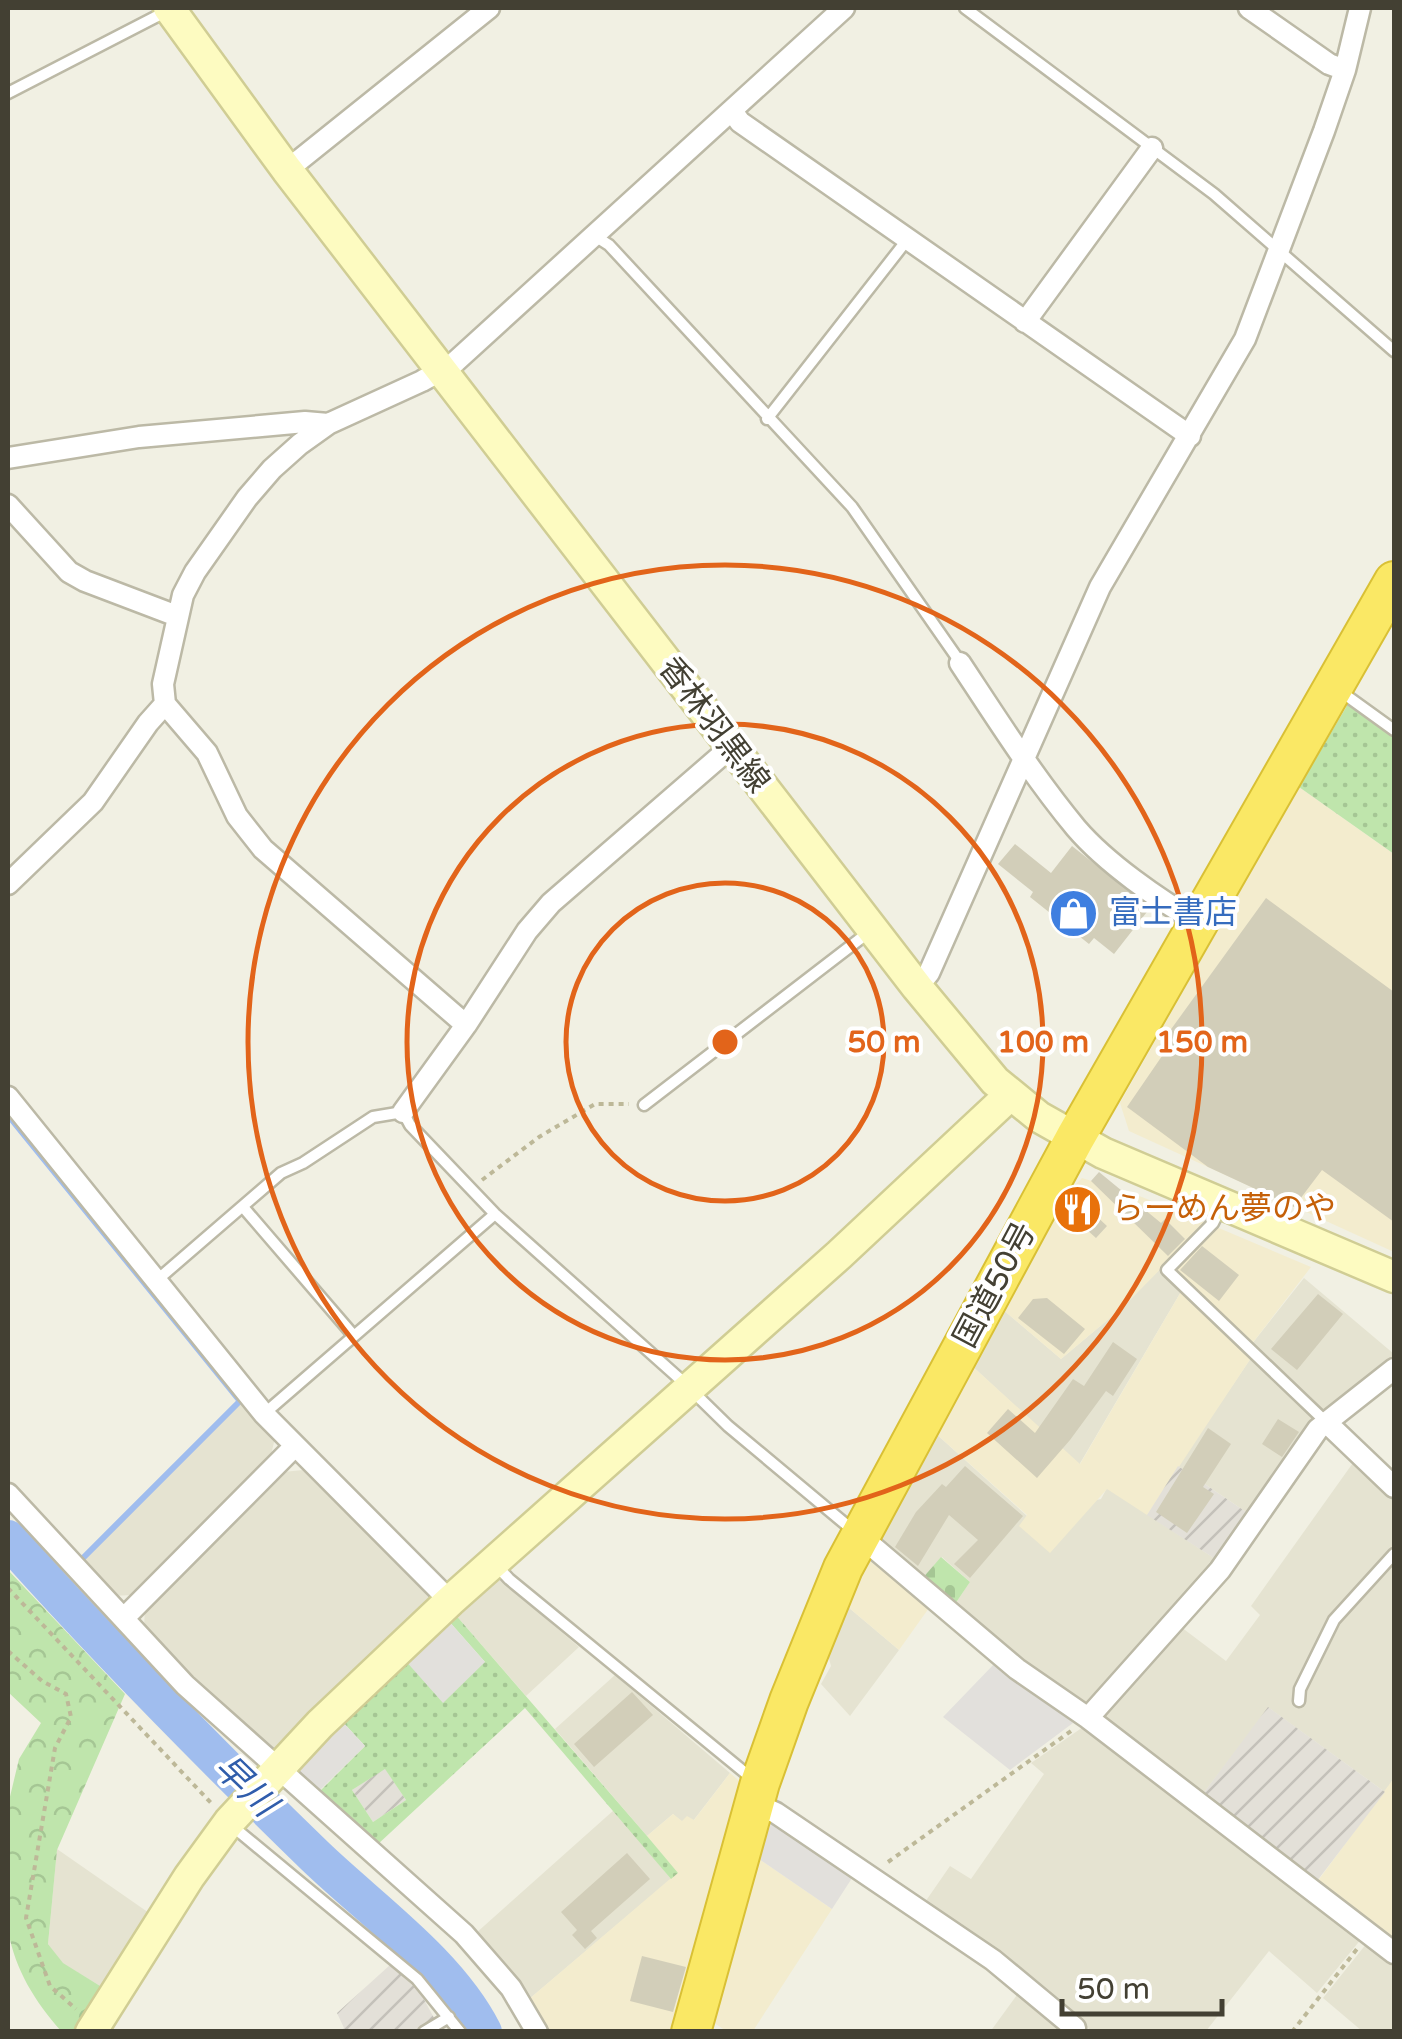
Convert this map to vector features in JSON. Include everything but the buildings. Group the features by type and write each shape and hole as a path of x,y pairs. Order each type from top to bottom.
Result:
{"highway":[{"name":"国道50号","path":"691,2032 757,1793 825,1609 860,1536 1075,1138 1394,581"}],"main road":[{"name":"香林羽黒線","path":"170,8 287,170 872,930 984,1069 1010,1095 1075,1138 1221,1206 1394,1277"},
{"path":"84,2020 232,1818 320,1724 450,1600 839,1255 1010,1095"}],"street":[{"path":"287,170 489,8"},
{"path":"466,1025 254,840 237,816 207,753 165,704 164,684 177,616 195,572 272,469 328,424 442,370 844,8"},
{"path":"1249,8 1328,64 1345,70"},
{"path":"917,987 928,973 1100,587 1236,358 1324,131 1345,70 1360,8"},
{"path":"732,111 740,122 906,240 1190,436"},
{"path":"1025,322 1152,148"},
{"path":"8,458 138,437 305,422 328,424"},
{"path":"8,504 69,572 177,616"},
{"path":"960,662 1024,759 1078,830 1174,909 1199,923"},
{"path":"8,884 93,802 148,722 165,704"},
{"path":"403,1112 550,902 731,747"},
{"path":"8,1097 264,1414 450,1600"},
{"path":"1084,1721 1220,1570 1318,1429 1394,1368"},
{"path":"1326,1422 1394,1487"},
{"path":"124,1618 295,1446"},
{"path":"8,1494 185,1684 275,1771 464,1934 511,1988 538,2032"},
{"path":"860,1536 952,1618 1394,1953"},
{"path":"757,1793 776,1812 993,1960 1076,2030"}],"lane":[{"path":"8,93 170,8"},
{"path":"965,8 1214,194 1394,352"},
{"path":"594,236 608,246 852,507 960,662"},
{"path":"768,419 906,240"},
{"path":"1335,687 1394,730"},
{"path":"644,1105 872,930"},
{"path":"156,1281 281,1173 373,1117 403,1112 410,1126 494,1214 728,1426 860,1536"},
{"path":"1221,1206 1213,1223 1168,1270 1326,1422"},
{"path":"244,1207 354,1336"},
{"path":"264,1414 494,1214"},
{"path":"1299,1700 1300,1690 1334,1620 1394,1554"},
{"path":"494,1563 508,1579 735,1767 757,1793"},
{"path":"232,1818 416,1979 460,2032"},
{"path":"424,2032 449,2017"}],"path":[{"path":"470,1189 539,1137 595,1104 644,1105"},
{"path":"8,1588 232,1818"},
{"path":"8,1651 42,1681 66,1694 71,1717 56,1748 26,1918 50,1986 84,2020"},
{"path":"876,1870 1084,1721"},
{"path":"1292,2032 1370,1934"}],"shaded area":[{"path":"1299,787 1394,854 1394,1252 1129,1131 1120,1103"},
{"path":"1082,1178 1206,1223 1123,1307 1061,1359 1001,1308 1071,1189"},
{"path":"1214,1226 1311,1267 1251,1345 1173,1269"},
{"path":"1160,1269 1182,1290 1079,1465 970,1364 1001,1308 1061,1359 1123,1307"},
{"path":"1304,1278 1394,1354 1394,1360 1324,1414 1251,1345"},
{"path":"1182,1290 1251,1358 1147,1515 1107,1489 1050,1553 1019,1526 1027,1515 934,1432 970,1364 1080,1464"},
{"path":"1251,1358 1317,1423 1252,1516 1178,1466"},
{"path":"244,1399 275,1438 270,1459 133,1595 110,1596 81,1560"},
{"path":"934,1432 1027,1516 1101,1499 1107,1488 1220,1562 1084,1710 953,1607 970,1582 942,1557 921,1580 882,1546 880,1535"},
{"path":"1355,1460 1394,1496 1394,1778 1385,1792 1269,1708 1202,1795 1101,1720 1102,1714 1181,1627 1226,1661 1260,1615 1251,1606"},
{"path":"1178,1466 1252,1516 1220,1562 1147,1515"},
{"path":"303,1470 434,1601 276,1753 200,1688 144,1628 145,1607 283,1472"},
{"path":"870,1561 929,1608 899,1650 848,1607"},
{"path":"496,1576 579,1647 526,1696 454,1613"},
{"path":"848,1607 899,1650 850,1716 821,1684 831,1666 828,1655"},
{"path":"447,1619 485,1662 443,1703 404,1659"},
{"path":"996,1662 1073,1723 1010,1770 943,1717"},
{"path":"615,1675 730,1773 693,1821 682,1822 673,1814 647,1836 555,1729"},
{"path":"1268,1707 1385,1792 1317,1881 1202,1795"},
{"path":"340,1719 365,1746 318,1792 292,1770"},
{"path":"1086,1725 1136,1761 1133,1767 1362,1938 1317,1993 1269,1951 1206,2031 1092,2031 923,1905 950,1866 971,1879 1044,1774 1031,1763"},
{"path":"385,1768 406,1800 373,1822 352,1790"},
{"path":"730,1773 746,1787 676,2031 544,2031 528,2000 677,1873 647,1836 673,1814 682,1821 687,1816 694,1820"},
{"path":"1394,1778 1394,1942 1317,1882"},
{"path":"614,1810 671,1879 528,2000 475,1934"},
{"path":"777,1822 854,1875 832,1909 759,1859 771,1823"},
{"path":"57,1849 152,1915 105,1989 62,1963 48,1944"},
{"path":"759,1859 832,1909 753,2031 726,2031 713,2022"},
{"path":"1367,1943 1394,1964 1394,2031 1362,2031 1323,1998"},
{"path":"390,1965 420,1992 440,2029 340,2031 344,2028 337,2013"},
{"path":"1019,1992 1064,2031 990,2032"}],"green space":[{"path":"1348,704 1394,737 1394,854 1299,787"},
{"path":"941,1557 970,1582 953,1607 921,1580"},
{"path":"8,1570 125,1694 57,1850 48,1944 63,1963 105,1989 79,2031 61,2031 42,2008 21,1972 8,1931 8,1805 19,1759 41,1723 8,1692"},
{"path":"454,1613 678,1873 671,1879 525,1708 377,1845 318,1793 365,1746 340,1719 404,1659 485,1662 447,1619","holes":["385,1769 406,1800 373,1822 352,1790"]}],"waterway":[{"path":"8,1115 240,1401 81,1560"},
{"name":"早川","path":"8,1539 236,1778 429,1960 483,2032"},
{"path":"82,1622 90,1613"}],"place":[{"name":"富士書店","path":"1074,913"},
{"name":"らーめん夢のや","path":"1077,1209"}]}
